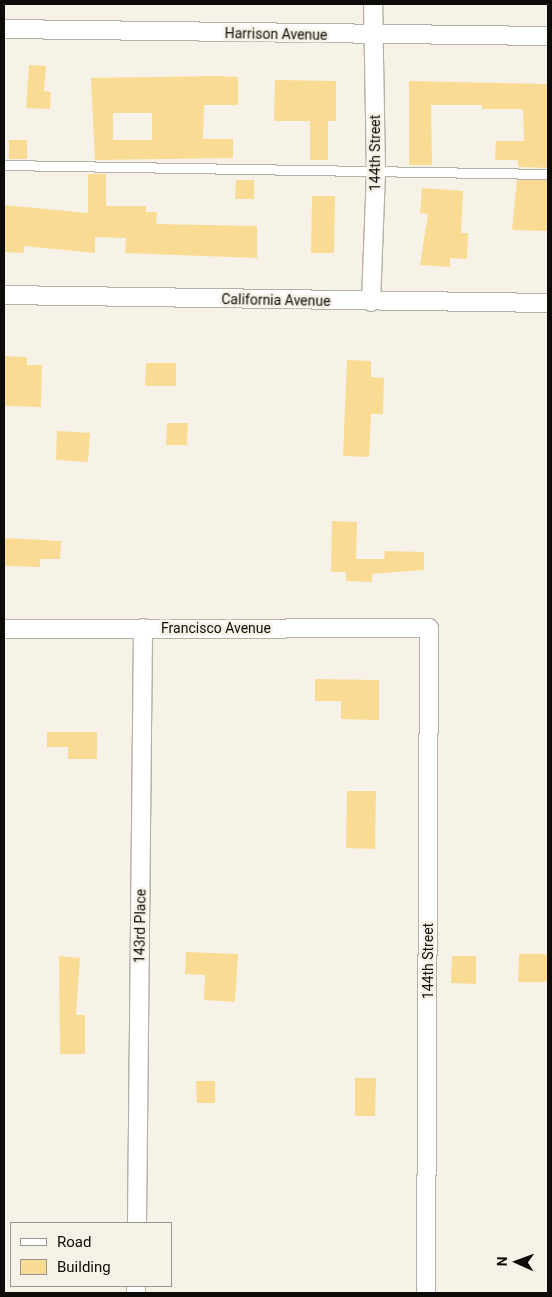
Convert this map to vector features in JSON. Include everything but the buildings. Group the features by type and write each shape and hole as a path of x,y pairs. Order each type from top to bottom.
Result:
{"street":[{"name":"144th Street","path":"371,302 376,172 373,4"},
{"name":"Harrison Avenue","path":"4,29 548,36"},
{"name":"California Avenue","path":"4,295 371,302 548,303"},
{"name":"143rd Place","path":"137,1222 143,628"},
{"name":"144th Street","path":"426,1293 429,628"},
{"name":"Francisco Avenue","path":"4,629 429,628"}],"lane":[{"path":"4,165 548,174"}]}
